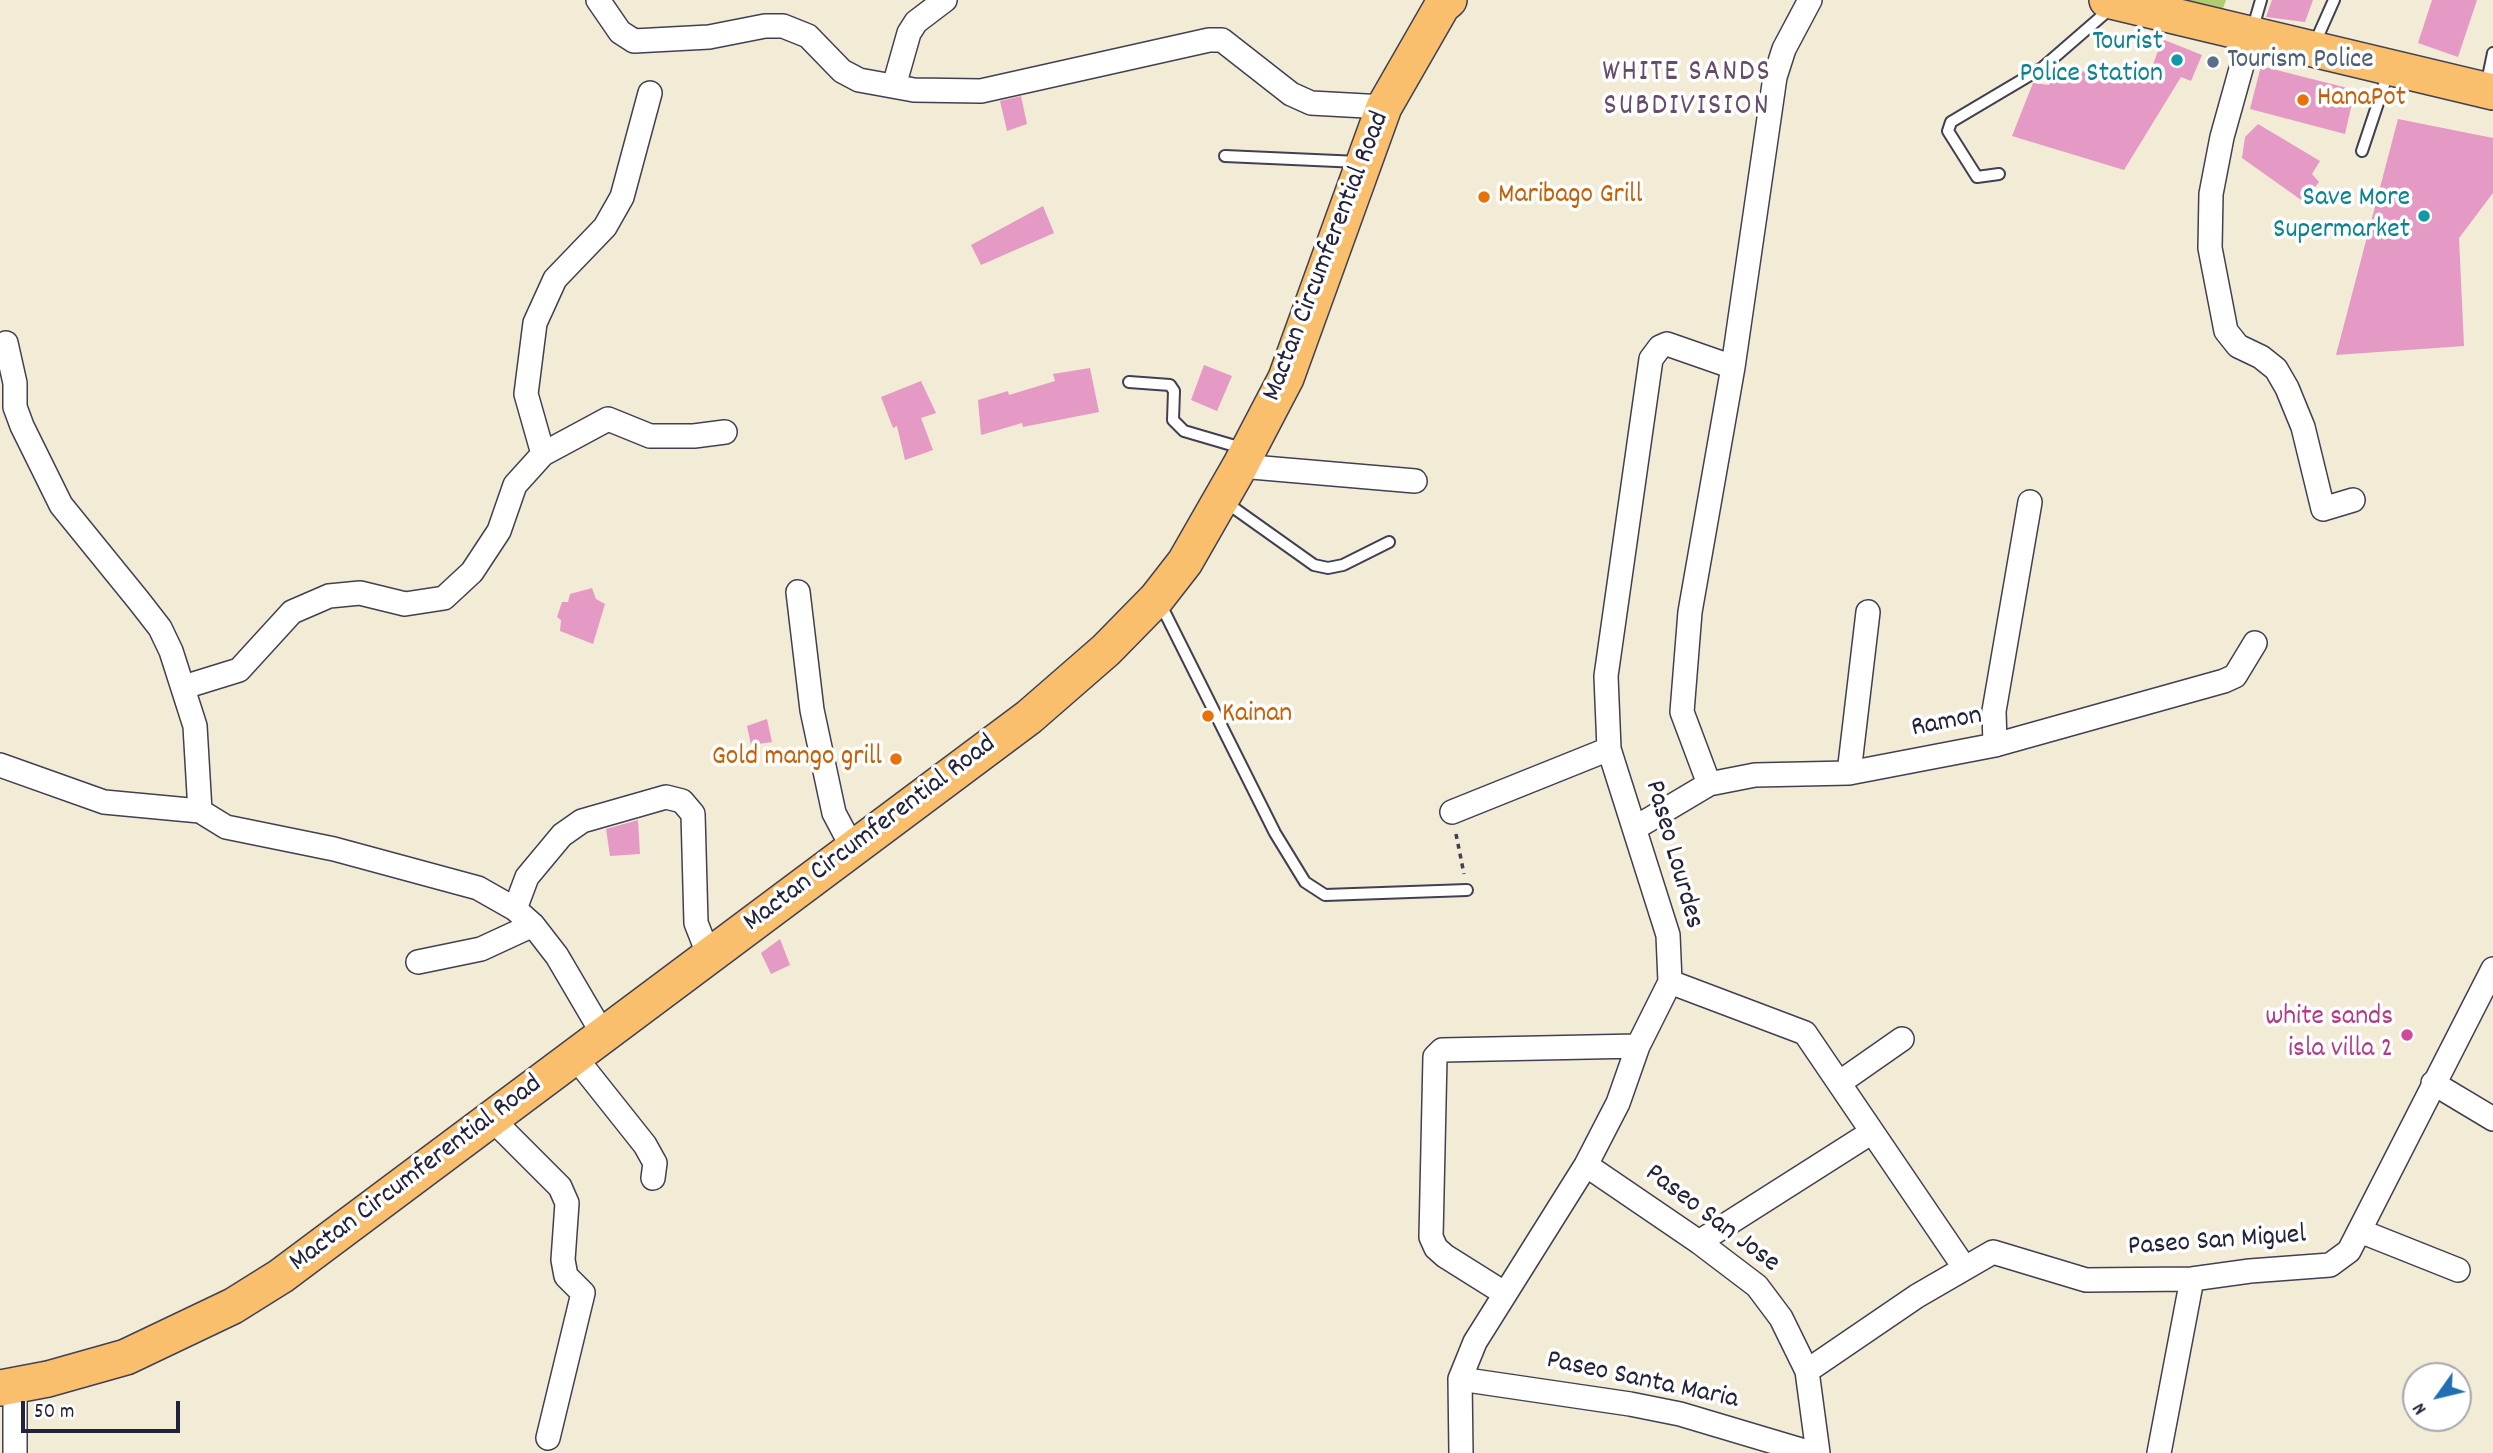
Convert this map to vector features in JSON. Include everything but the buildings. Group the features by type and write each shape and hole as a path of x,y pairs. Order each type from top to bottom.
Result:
{"main road":[{"name":"Mactan Circumferential Road","path":"8,1387 48,1380 126,1357 233,1306 281,1276 1029,717 1106,650 1157,598 1185,562 1222,500 1286,378 1384,107 1448,0"},
{"path":"2112,1 2489,91"}],"street":[{"path":"598,0 620,32 634,41 709,37 765,26 783,26 808,36 842,71 859,80 914,90 981,91 1209,40 1222,40 1292,94 1311,103 1384,107"},
{"path":"894,86 909,33 916,22 945,0"},
{"path":"1709,784 1682,712 1690,612 1733,367 1775,77 1784,49 1810,0"},
{"path":"2251,33 2221,137 2211,194 2210,248 2226,331 2238,346 2276,369 2287,388 2303,427 2323,509 2353,500"},
{"path":"543,454 526,394 535,323 555,279 606,227 622,197 650,93"},
{"path":"6,343 15,383 15,407 61,505 160,628 184,687 195,726 200,811"},
{"name":"Paseo Lourdes","path":"1461,1453 1460,1380 1475,1342 1586,1165 1618,1103 1638,1046 1670,982 1668,935 1609,749 1606,676 1651,359 1660,347 1667,344 1733,367"},
{"path":"184,687 239,670 292,612 329,596 360,593 405,604 444,598 472,572 499,531 515,485 543,454 608,419 650,436 694,436 725,432"},
{"path":"1244,458 1415,481"},
{"path":"1995,745 1994,711 2030,502"},
{"path":"798,592 812,710 834,813 853,849"},
{"path":"1849,773 1868,612"},
{"name":"Ramon","path":"1635,828 1709,784 1755,775 1849,773 1995,745 2224,681 2235,676 2255,643"},
{"path":"1452,812 1609,749"},
{"path":"0,765 104,802 200,811 226,827 334,849 478,888 515,909 534,925 604,1035"},
{"path":"515,909 527,877 562,835 582,821 666,797 682,802 693,814 696,923 709,956"},
{"path":"418,962 481,949 534,925"},
{"name":"Paseo San Miguel","path":"1807,1371 1964,1267 1993,1252 2086,1280 2192,1279 2250,1271 2330,1265 2349,1251 2493,970"},
{"path":"1670,982 1805,1033 1964,1267"},
{"path":"1839,1083 1902,1039"},
{"path":"1504,1293 1445,1256 1436,1248 1431,1237 1435,1057 1442,1050 1638,1046"},
{"path":"575,1057 645,1145 655,1163 653,1178"},
{"path":"2433,1083 2493,1119"},
{"path":"493,1120 560,1187 567,1203 563,1260 566,1276 583,1293 548,1437"},
{"path":"1699,1242 1872,1132"},
{"name":"Paseo San Jose","path":"1586,1165 1699,1242 1757,1286 1781,1318 1807,1371 1818,1453"},
{"path":"2360,1231 2458,1270"},
{"path":"2159,1453 2192,1279"},
{"name":"Paseo Santa Maria","path":"1460,1380 1630,1404 1680,1414 1811,1453"},
{"path":"8,1387 15,1453"}],"lane":[{"path":"2251,33 2262,0"},
{"path":"2313,47 2334,0"},
{"path":"1999,174 1977,177 1948,131 1951,122 2042,68 2112,1"},
{"path":"2489,91 2493,53"},
{"path":"2362,151 2390,67"},
{"path":"1225,156 1365,162"},
{"path":"1129,382 1170,385 1174,391 1173,420 1184,431 1244,458"},
{"path":"1222,500 1314,565 1328,568 1343,565 1389,542"},
{"path":"1157,598 1275,833 1305,882 1325,895 1467,890"}],"path":[{"path":"1452,812 1467,890"}],"green space":[{"path":"2179,0 2226,0 2222,11"}],"place":[{"name":"Tourist Police Station","path":"2177,60"},
{"name":"Tourism Police","path":"2213,62"},
{"name":"HanaPot","path":"2303,100"},
{"name":"Maribago Grill","path":"1484,197"},
{"name":"Save More Supermarket","path":"2424,216"},
{"name":"Kainan","path":"1208,716"},
{"name":"Gold mango grill","path":"896,759"},
{"name":"white sands isla villa 2","path":"2407,1035"}],"district":[{"name":"WHITE SANDS SUBDIVISION","path":"1687,92"}]}
